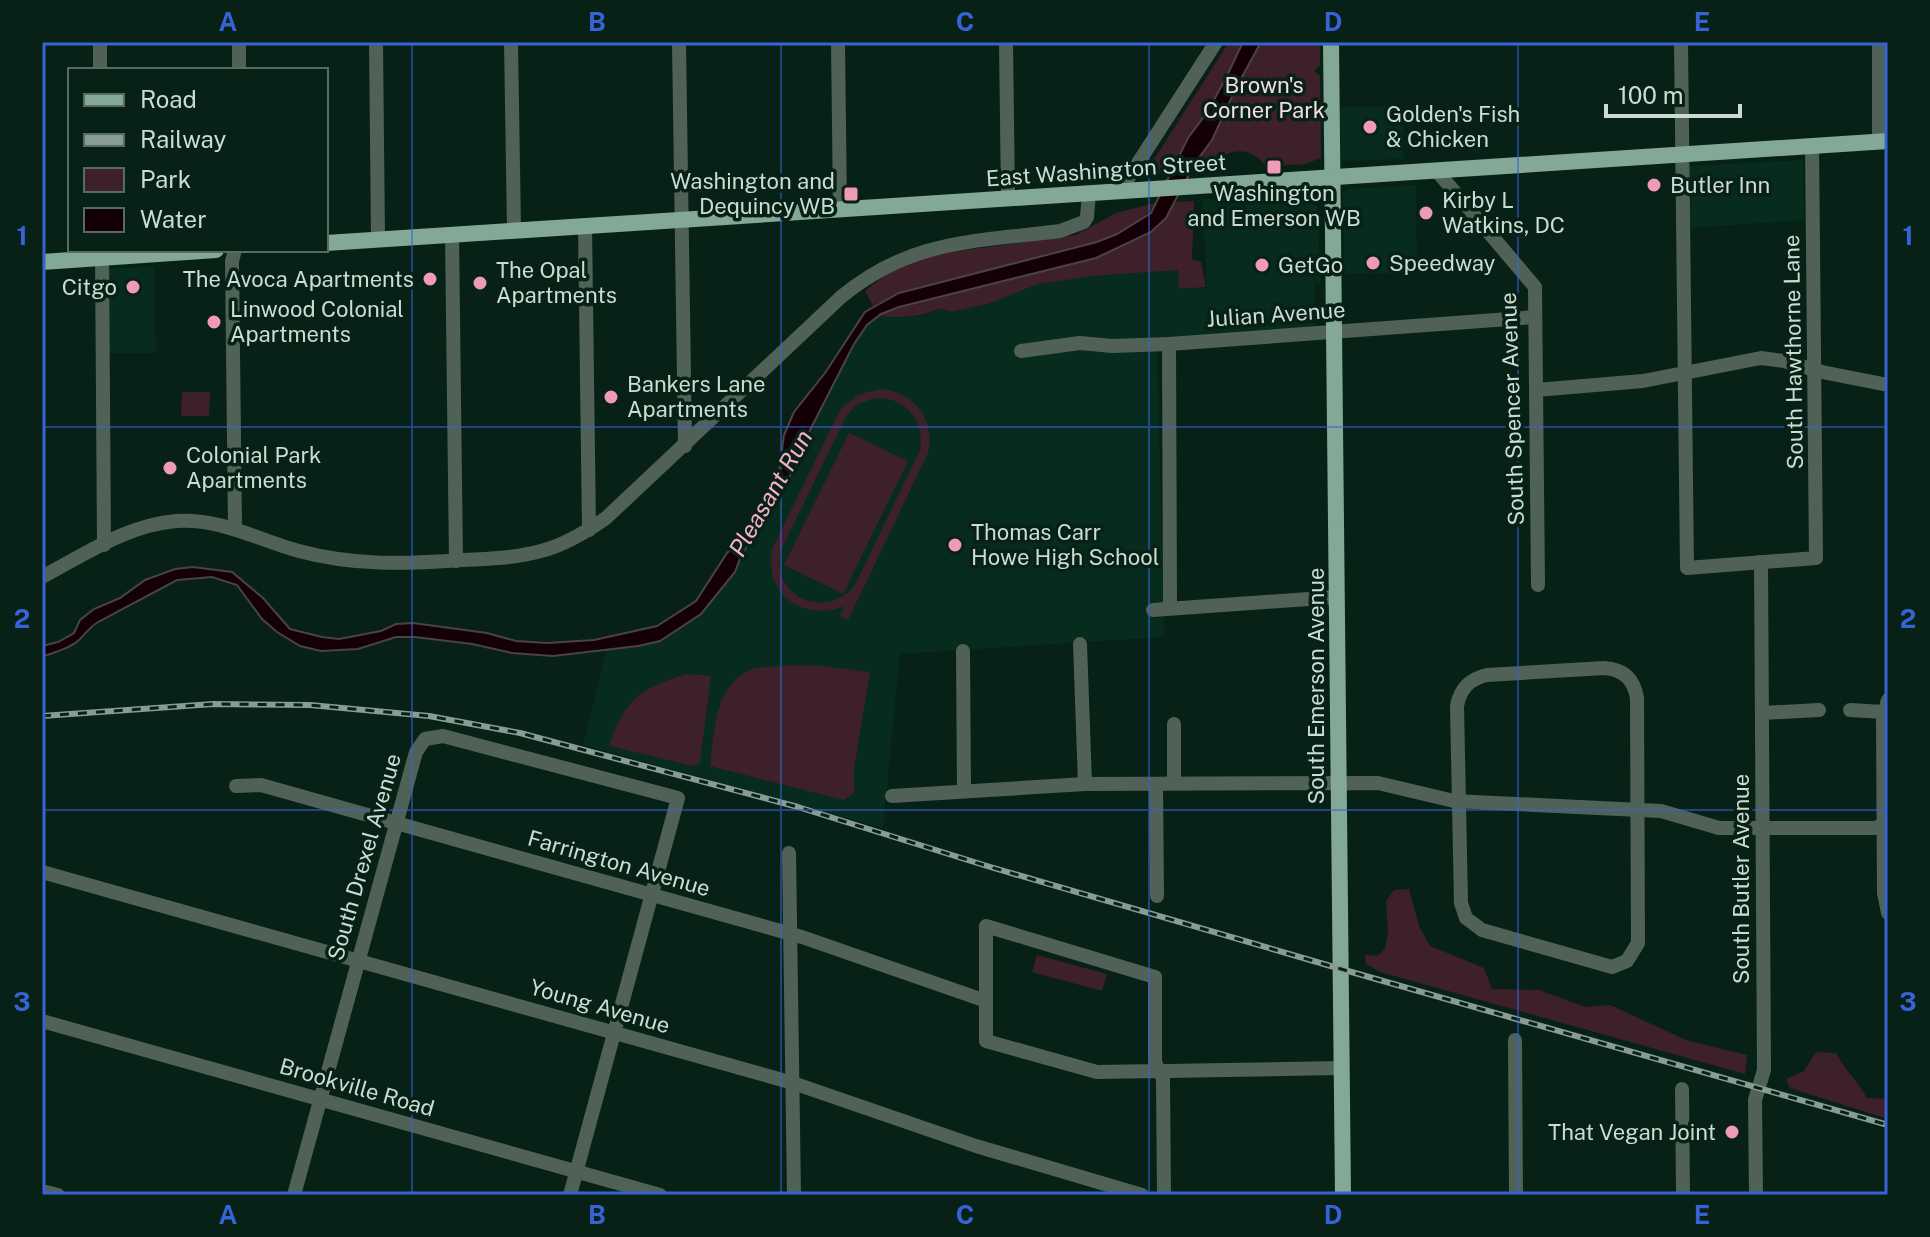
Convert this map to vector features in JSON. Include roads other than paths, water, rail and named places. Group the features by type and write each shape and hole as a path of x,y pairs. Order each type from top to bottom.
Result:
{"main road":[{"name":"South Emerson Avenue","path":"1331,42 1343,1195"},
{"name":"East Washington Street","path":"328,243 1884,141"},
{"path":"42,262 102,254 159,252"}],"street":[{"path":"100,42 100,68"},
{"path":"239,42 239,68"},
{"path":"376,42 378,239"},
{"path":"511,42 514,230"},
{"path":"679,42 685,446"},
{"path":"838,42 840,208"},
{"path":"1006,42 1008,198"},
{"path":"1120,191 1216,42"},
{"path":"1681,42 1687,568 1761,562"},
{"path":"1879,42 1884,141"},
{"name":"South Hawthorne Lane","path":"1761,562 1816,558 1812,145"},
{"name":"South Spencer Avenue","path":"1436,170 1535,287 1538,585"},
{"path":"42,577 142,527 177,521 206,522 235,528 296,550 344,561 389,564 456,561 533,553 552,548 589,530 641,487 841,297 875,271 906,256 938,247 1060,231 1076,226 1087,217 1089,193"},
{"path":"585,225 589,530"},
{"path":"452,234 456,561"},
{"path":"234,252 232,261 235,528"},
{"path":"102,254 104,545"},
{"name":"Julian Avenue","path":"1021,351 1080,343 1112,346 1169,344 1535,317"},
{"path":"1169,344 1170,608"},
{"path":"1536,390 1631,383 1761,358 1888,385"},
{"name":"South Butler Avenue","path":"1756,1195 1755,1100 1764,1070 1761,562"},
{"path":"1153,610 1337,597"},
{"path":"1080,644 1085,784"},
{"path":"963,651 964,791"},
{"path":"1609,668 1627,676 1636,694 1638,943 1627,961 1612,967 1482,930 1471,924 1464,915 1461,903 1459,801 1457,706 1465,687 1475,679 1491,675 1609,668"},
{"path":"1850,710 1886,706 1884,898 1888,913"},
{"path":"1762,713 1819,710"},
{"path":"1174,724 1174,783"},
{"name":"South Drexel Avenue","path":"294,1195 395,822 419,746 425,739 443,736 678,798 652,895"},
{"path":"892,796 1085,784 1384,784 1439,799 1459,801 1667,812 1719,828 1875,828 1886,824"},
{"path":"1156,784 1157,896"},
{"name":"Farrington Avenue","path":"236,786 261,785 791,934 986,1001"},
{"path":"789,853 794,1195"},
{"name":"Young Avenue","path":"42,872 793,1083 976,1146 1142,1195"},
{"path":"570,1195 652,895"},
{"path":"1164,1195 1163,1080 1159,1071 1155,1061 1155,977 986,926 986,1041 1097,1072 1159,1071 1341,1068"},
{"name":"Brookville Road","path":"42,1021 660,1195"},
{"path":"1515,1040 1516,1195"},
{"path":"1682,1089 1683,1195"},
{"path":"42,1191 58,1195"}],"water":[{"name":"Pleasant Run","path":"1243,42 1261,42 1212,140 1195,163 1166,218 1151,232 1096,258 899,307 881,314 867,325 809,432 788,480 741,556 735,572 701,614 660,641 553,656 512,653 415,637 396,637 358,649 321,651 300,646 277,632 262,619 237,585 212,577 177,580 98,622 71,646 42,657 42,646 74,633 80,620 94,609 120,598 145,580 175,569 193,567 232,572 263,598 290,629 322,637 339,639 381,631 396,624 413,623 487,633 516,641 547,643 594,640 657,626 696,601 727,553 741,540 779,471 784,435 794,412 825,373 865,312 899,293 1097,242 1117,234 1151,213 1188,138 1206,114"}],"railway":[{"path":"42,716 213,704 310,705 429,716 520,733 798,807 987,866 1888,1125"}],"place":[{"name":"Golden's Fish & Chicken","path":"1370,127"},
{"name":"Washington and Emerson WB","path":"1274,167"},
{"name":"Butler Inn","path":"1654,185"},
{"name":"Washington and Dequincy WB","path":"851,194"},
{"name":"Kirby L Watkins, DC","path":"1426,213"},
{"name":"Speedway","path":"1373,263"},
{"name":"GetGo","path":"1262,265"},
{"name":"The Avoca Apartments","path":"430,279"},
{"name":"The Opal Apartments","path":"480,283"},
{"name":"Citgo","path":"133,287"},
{"name":"Linwood Colonial Apartments","path":"214,322"},
{"name":"Bankers Lane Apartments","path":"611,397"},
{"name":"Colonial Park Apartments","path":"170,468"},
{"name":"Thomas Carr Howe High School","path":"955,545"},
{"name":"That Vegan Joint","path":"1732,1132"}],"park label":[{"name":"Brown's Corner Park","path":"1264,98"}]}
